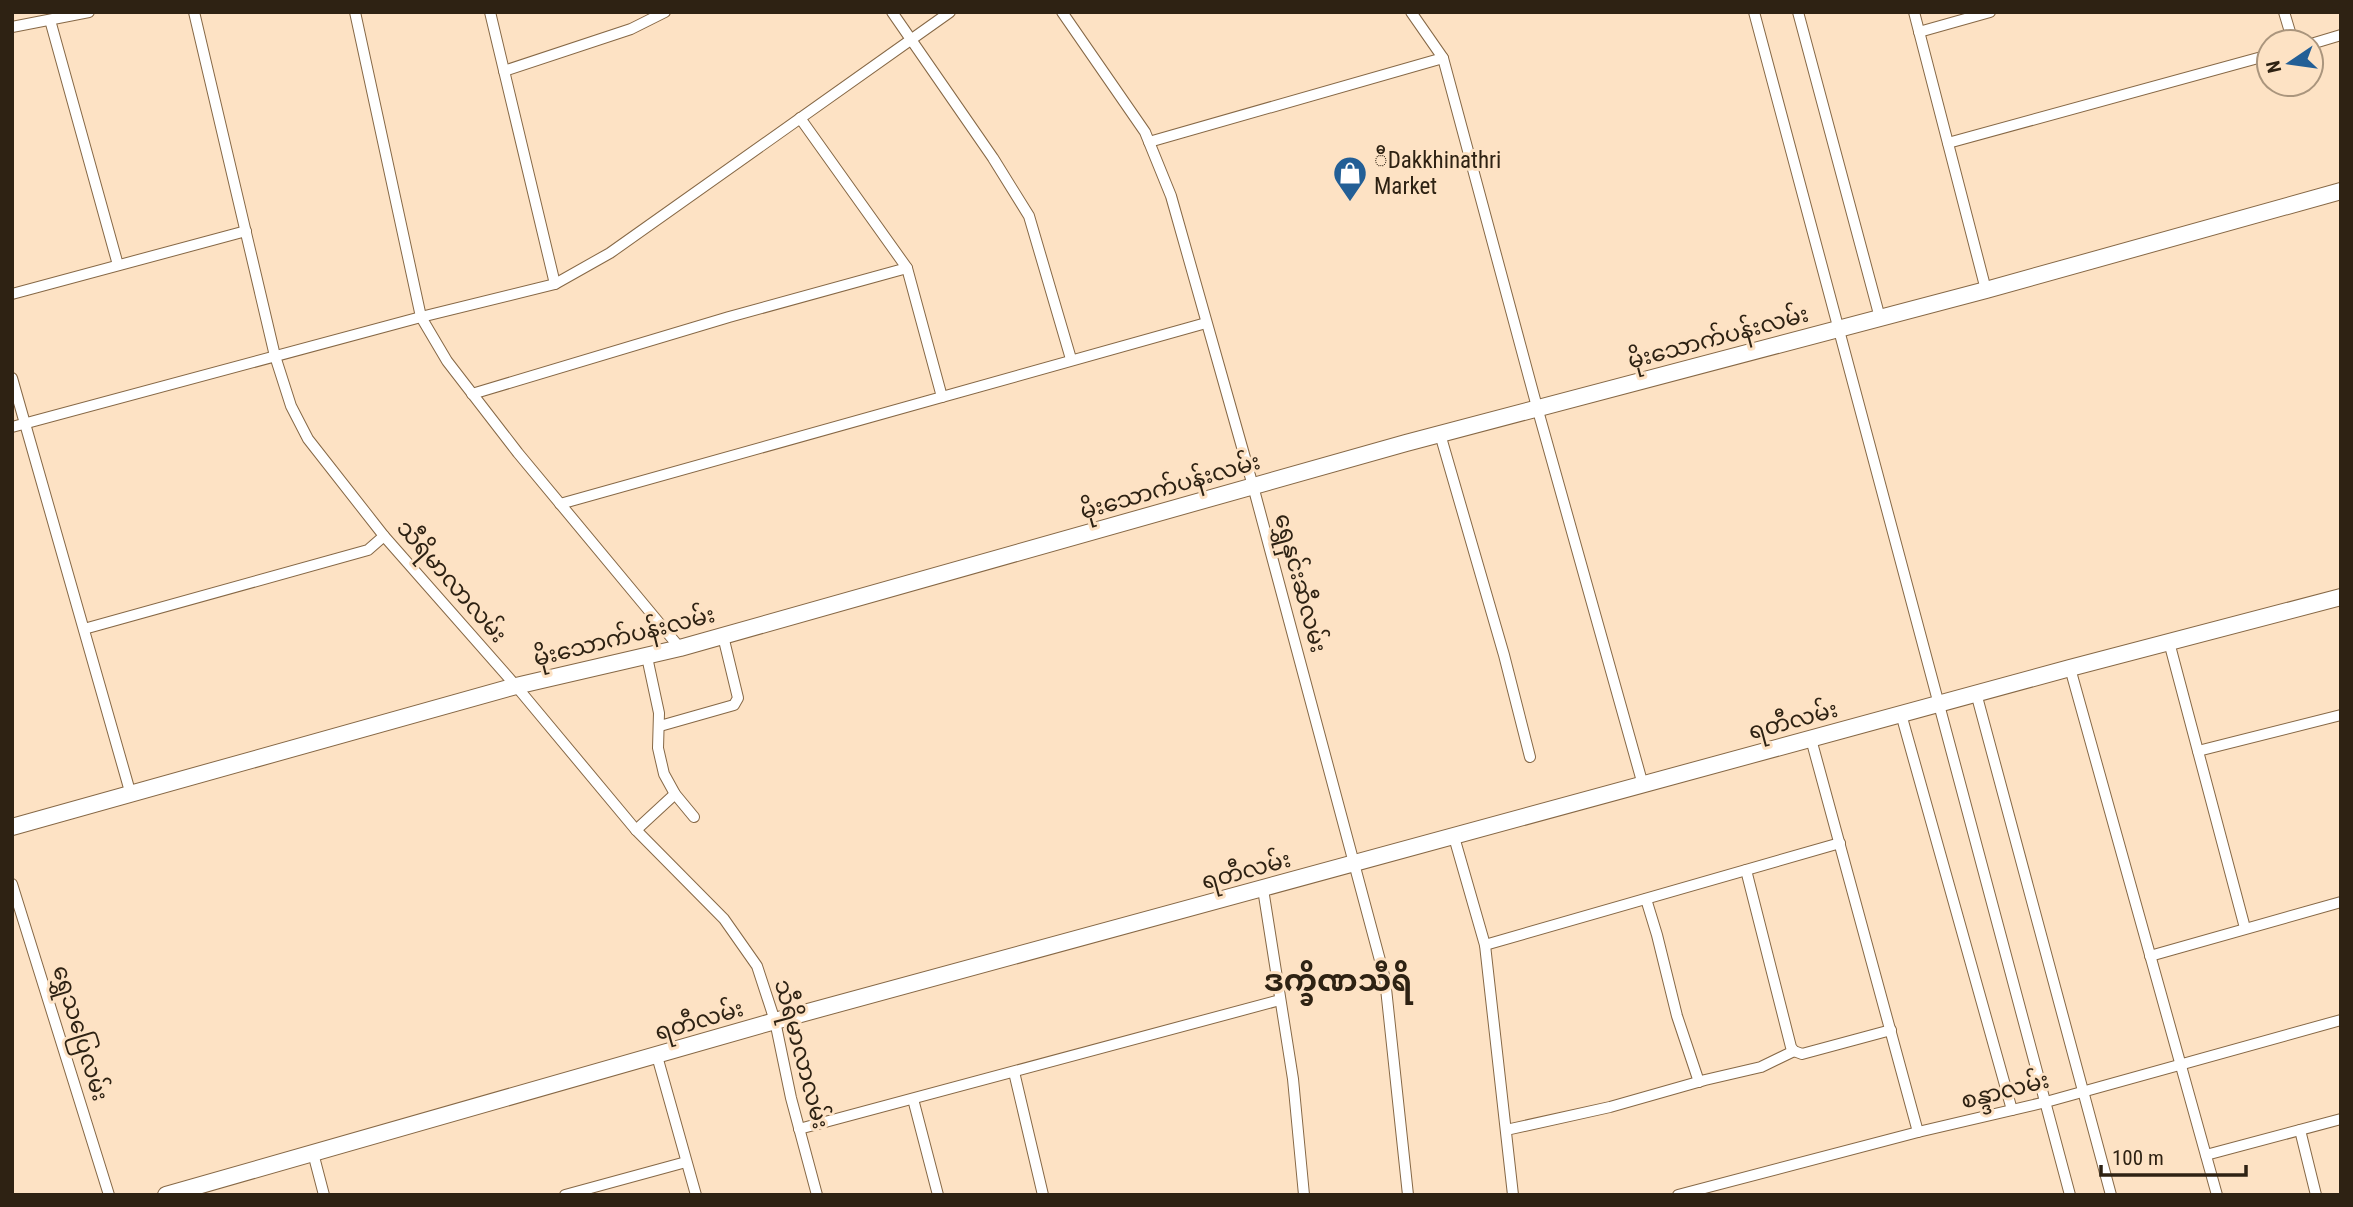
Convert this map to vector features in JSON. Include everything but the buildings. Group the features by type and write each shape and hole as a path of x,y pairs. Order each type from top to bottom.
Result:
{"street":[{"path":"12,27 89,12"},
{"name":"သီရိမာလာလမ်း","path":"194,12 275,356 291,406 308,439 384,536 516,686 636,830 724,919 757,966 775,1021 780,1051 817,1195"},
{"path":"355,12 421,317 447,361 472,394 680,648"},
{"path":"489,12 555,284"},
{"path":"504,71 631,29 665,12"},
{"path":"892,12 993,158 1029,216 1071,359"},
{"path":"12,427 421,317 555,284 610,253 950,12"},
{"name":"ရွှေနှင်းဆီလမ်း","path":"1062,12 1145,132 1171,196 1253,486 1385,979 1408,1195"},
{"path":"1411,12 1443,58 1643,785"},
{"path":"1754,12 2070,1195"},
{"path":"1798,12 1880,318"},
{"path":"1914,12 1986,290"},
{"path":"1919,32 1990,12"},
{"path":"50,20 118,265"},
{"path":"1149,142 1443,58"},
{"path":"1948,143 2255,59"},
{"path":"800,118 906,268 942,397"},
{"name":"မိုးသောက်ပန်းလမ်း","path":"12,827 516,686 680,648 1537,407 1986,290 2341,191"},
{"path":"12,294 246,232"},
{"path":"472,394 729,317 906,268"},
{"path":"560,504 1071,359 1206,324"},
{"path":"12,379 131,795"},
{"path":"1440,434 1504,655 1530,757"},
{"path":"84,629 368,550 384,536"},
{"name":"ရတီလမ်း","path":"166,1195 219,1188 313,1153 775,1021 1976,693 2341,597"},
{"path":"660,726 734,705 738,698 723,636"},
{"path":"2169,642 2245,928"},
{"path":"647,657 659,713 658,748 664,774 675,794 694,817"},
{"path":"2070,668 2217,1195"},
{"path":"1976,693 2111,1195"},
{"path":"1901,714 2012,1110"},
{"path":"2198,751 2341,715"},
{"path":"1811,738 1918,1132"},
{"path":"636,830 675,794"},
{"path":"1454,837 1485,945 1513,1195"},
{"path":"1485,945 1840,843"},
{"path":"1746,870 1794,1051 1802,1054 1891,1030"},
{"name":"ရွှေသပြေလမ်း","path":"12,884 109,1195"},
{"path":"1263,889 1293,1079 1304,1195"},
{"path":"1646,899 1677,1016 1699,1082"},
{"path":"2150,956 2341,902"},
{"path":"799,1129 1280,1000"},
{"name":"စန္ဒာလမ်း","path":"1678,1195 1918,1132 2046,1102 2341,1020"},
{"path":"1506,1130 1622,1104 1761,1067 1794,1051"},
{"path":"657,1056 696,1195"},
{"path":"1014,1072 1043,1195"},
{"path":"913,1099 938,1195"},
{"path":"2206,1155 2341,1119"},
{"path":"2300,1130 2316,1195"},
{"path":"313,1153 324,1195"},
{"path":"565,1195 595,1191 687,1162"}],"place":[{"name":"ီDakkhinathri Market","path":"1350,203"}],"district":[{"name":"ဒက္ခိဏသီရိ","path":"1338,981"}]}
